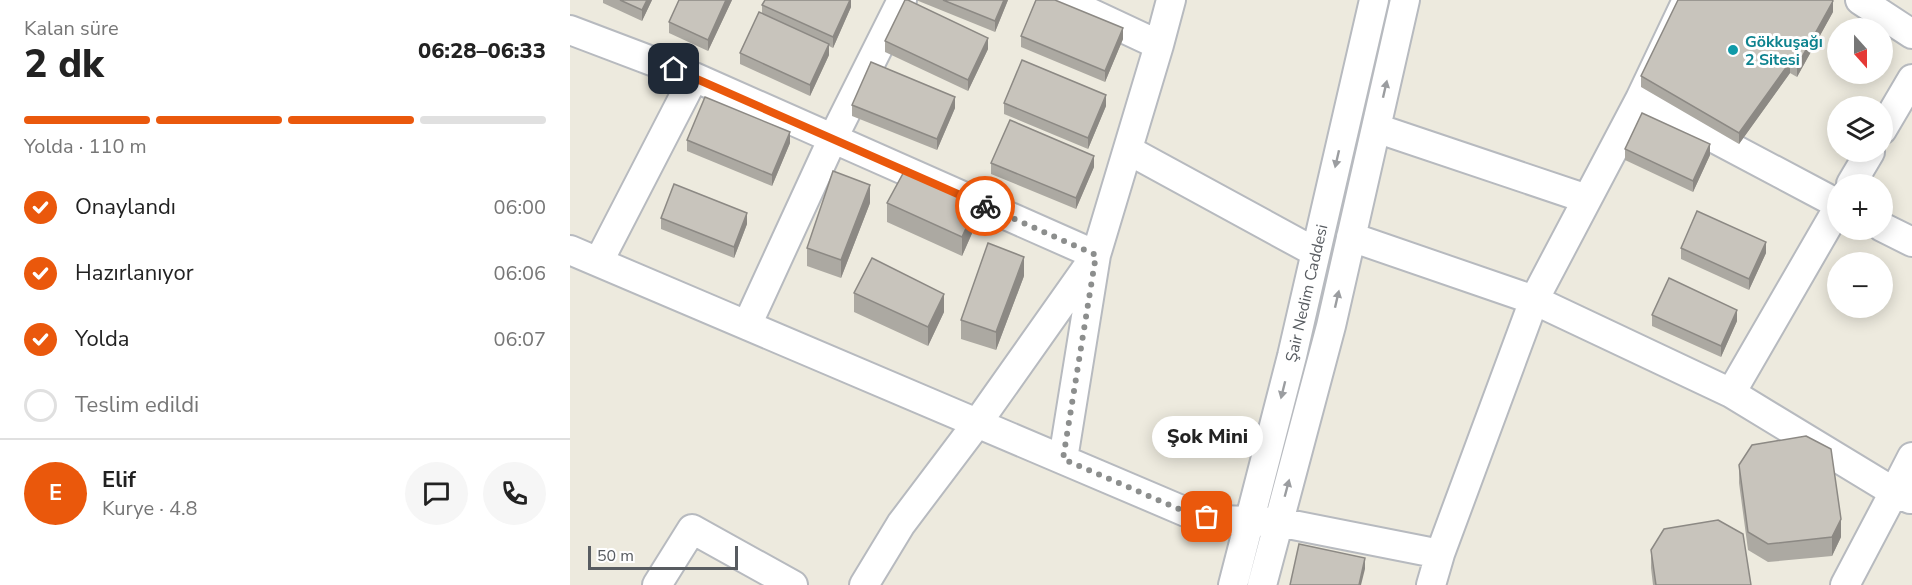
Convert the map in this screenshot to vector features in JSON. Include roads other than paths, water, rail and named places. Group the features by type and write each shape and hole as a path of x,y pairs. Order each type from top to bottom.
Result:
{"street":[{"path":"747,325 832,138 902,0"},
{"path":"1063,0 1159,45"},
{"path":"1063,459 1096,255 1171,0"},
{"name":"Şair Nedim Caddesi","path":"1233,585 1292,356 1374,0"},
{"path":"1262,585 1331,326 1405,0"},
{"path":"1431,585 1440,554 1534,300 1640,99 1687,0"},
{"path":"1860,0 1912,34"},
{"path":"570,30 694,77 1096,255"},
{"path":"598,261 694,77"},
{"path":"1893,111 1912,79"},
{"path":"1640,99 1827,200"},
{"path":"1376,128 1587,199"},
{"path":"1128,150 1316,252"},
{"path":"1731,393 1827,225"},
{"path":"1893,232 1912,242"},
{"path":"1351,237 1534,300 1731,393 1903,496"},
{"path":"570,250 1193,515 1220,520 1278,522 1440,554"},
{"path":"864,585 901,524 978,422 1096,255"},
{"path":"1845,585 1903,496 1912,457"},
{"path":"657,585 692,530 793,585"}],"place":[{"name":"Gökkuşağı 2 Sitesi","path":"1733,50"},
{"name":"Şok Mini","path":"1207,517"}]}
